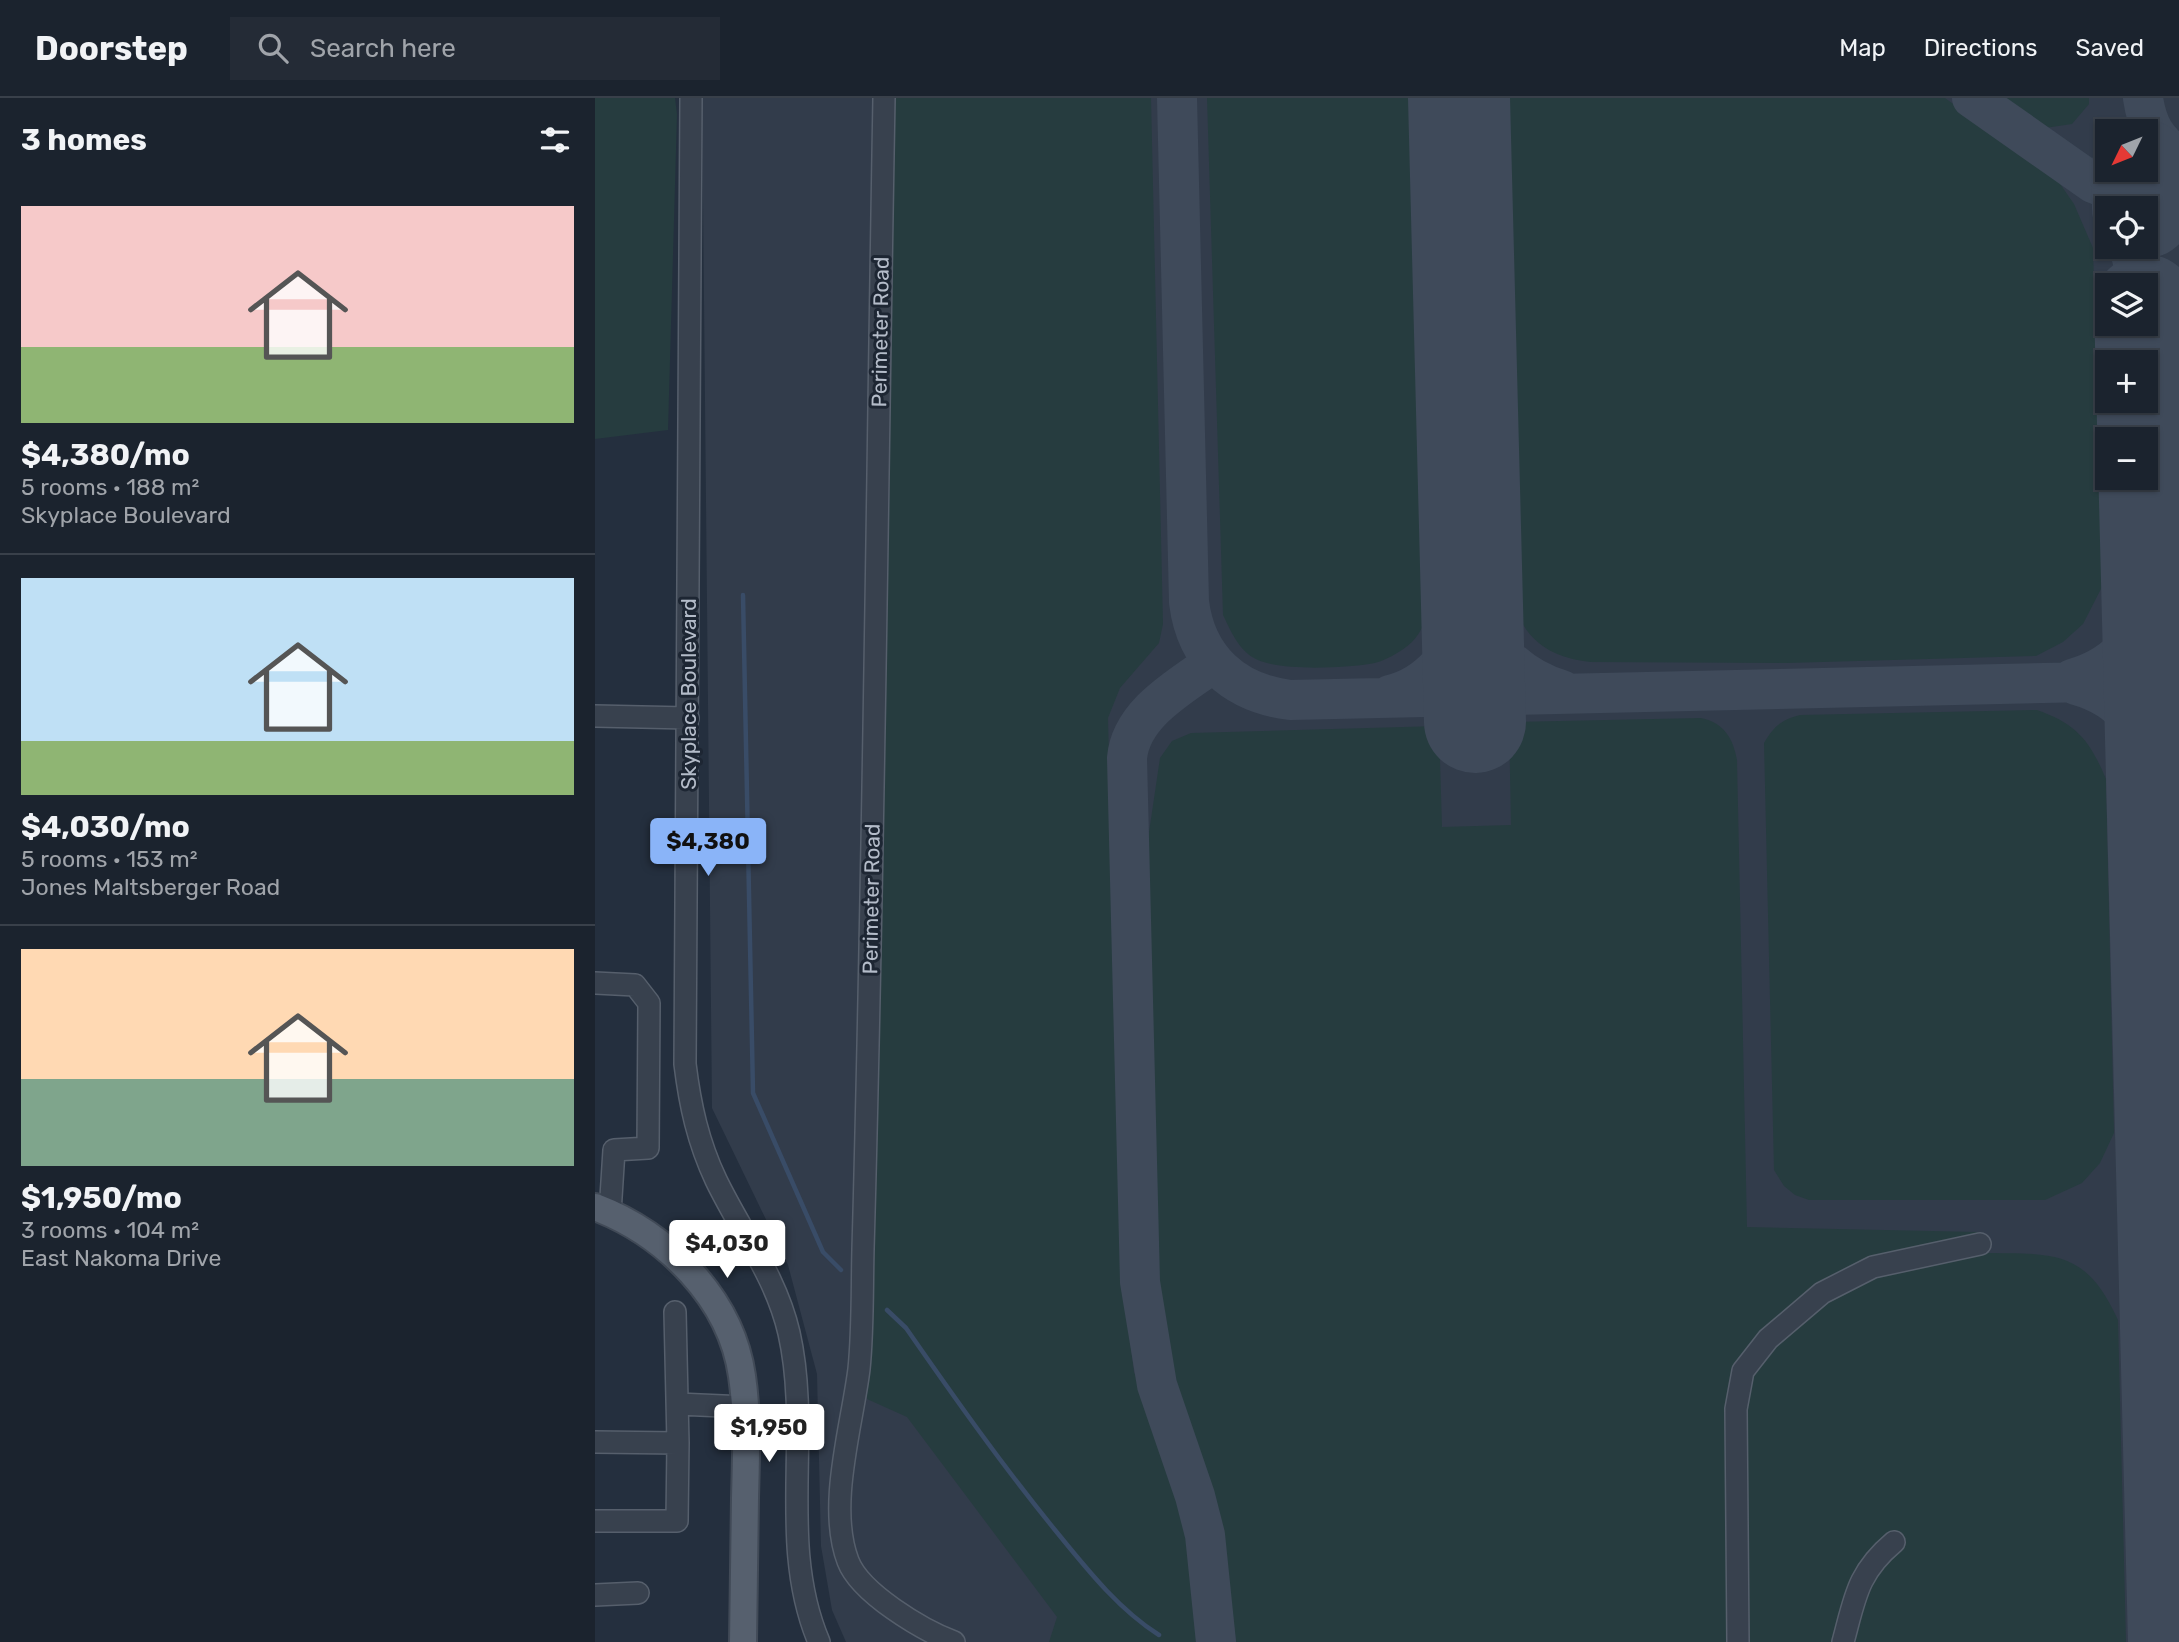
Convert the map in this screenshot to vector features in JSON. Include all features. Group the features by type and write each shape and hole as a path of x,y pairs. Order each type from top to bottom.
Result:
{"main road":[{"path":"603,1210 647,1234 684,1264 709,1295 725,1326 742,1373 745,1407 743,1642"}],"street":[{"name":"Skyplace Boulevard","path":"691,98 685,1060 689,1105 698,1136 716,1181 769,1274 789,1333 797,1393 797,1557 804,1598 819,1642"},
{"name":"Perimeter Road","path":"882,101 868,1081 859,1366 843,1472 841,1527 848,1563 868,1589 938,1636 954,1642"},
{"path":"595,716 688,718"},
{"path":"595,983 635,985 649,1003 648,1148 604,1150 603,1210"},
{"path":"649,1061 685,1060"},
{"path":"1738,1642 1736,1409 1743,1371 1768,1339 1822,1293 1873,1267 1980,1244"},
{"path":"595,1521 677,1521 678,1404 675,1312"},
{"path":"678,1404 745,1407"},
{"path":"595,1442 678,1443"},
{"path":"1843,1642 1860,1582 1873,1560 1894,1542"},
{"path":"595,1595 638,1593"}],"shaded area":[{"path":"702,98 2179,98 2179,1642 846,1642 832,1610 821,1546 817,1374 788,1265 712,1108"}],"green space":[{"path":"595,98 675,98 677,114 668,430 595,439"},
{"path":"893,98 1151,98 1163,624 1159,643 1120,688 1108,718 1122,1279 1134,1372 1168,1464 1191,1541 1199,1642 1049,1642 1057,1617 907,1417 867,1399"},
{"path":"1207,98 1426,98 1437,586 1423,627 1412,642 1398,653 1375,663 1313,668 1282,666 1258,660 1246,652 1236,640 1223,615"},
{"path":"1494,98 1945,98 2056,178 2074,204 2093,248 2095,413 2097,413 2098,427 2095,427 2095,490 2099,490 2102,587 2083,624 2063,642 2036,656 1787,663 1591,662 1554,653 1529,634 1514,605 1506,569"},
{"path":"2003,98 2089,98 2089,104 2072,124 2045,128"},
{"path":"2037,710 2062,721 2081,736 2094,754 2106,779 2114,1133 2100,1163 2082,1183 2045,1200 1809,1200 1795,1195 1784,1186 1774,1170 1764,743 1779,724 1800,715"},
{"path":"1701,718 1716,724 1726,733 1737,760 1747,1227 1979,1232 1980,1253 2047,1255 2079,1267 2093,1279 2106,1296 2118,1320 2126,1642 1236,1642 1226,1556 1207,1473 1167,1357 1158,1290 1148,839 1160,758 1172,741 1191,733 1439,726 1442,827 1511,825 1509,722"}],"waterway":[{"path":"743,595 753,1093 823,1252 841,1270"},
{"path":"887,1310 906,1328 997,1456 1079,1559 1116,1600 1159,1635"}],"taxiway":[{"path":"1177,98 1189,602 1193,622 1209,656 1235,681 1252,690 1290,700 2179,680"},
{"path":"1972,98 2093,183 2143,203 2179,195"},
{"path":"2143,98 2154,132 2164,145 2179,156"},
{"path":"2132,259 2136,273"},
{"path":"2155,427 2159,391 2179,315"},
{"path":"2145,336 2147,345"},
{"path":"2153,581 2162,617 2179,641"},
{"path":"2072,679 2106,664 2129,643 2144,615 2153,581"},
{"path":"1390,695 1405,690 1429,675 1449,654 1471,616 1490,640 1522,671 1562,690"},
{"path":"1213,663 1172,692 1147,714 1130,742 1127,758 1140,1282 1157,1385 1195,1496 1205,1535 1216,1642"},
{"path":"2076,685 2094,691 2122,709 2146,748 2157,782"},
{"path":"2157,782 2164,748 2179,719"},
{"path":"2165,1118 2179,1162"},
{"path":"2171,1325 2179,1281"}],"runway":[{"path":"1459,98 1475,722"},
{"path":"2142,182 2143,196"},
{"path":"2146,336 2179,1642"}]}
